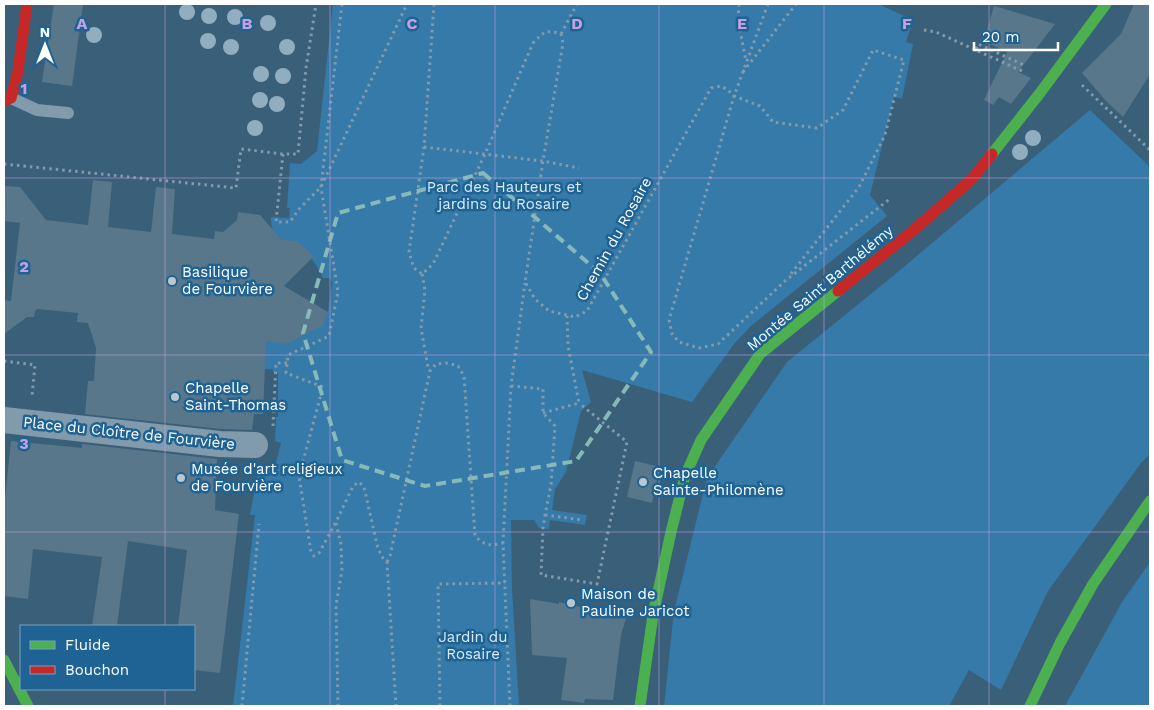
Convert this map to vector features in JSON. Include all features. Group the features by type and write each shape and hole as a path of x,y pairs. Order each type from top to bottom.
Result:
{"street":[{"path":"8,100 18,71 27,4"},
{"name":"Montée Saint Barthélémy","path":"640,706 653,615 670,532 685,476 701,440 760,354 915,228 972,179 1040,93 1106,4"},
{"name":"Place du Cloître de Fourvière","path":"4,420 220,444 264,439"},
{"path":"1030,706 1060,643 1093,584 1150,501"},
{"path":"4,660 28,706"}],"lane":[{"path":"8,100 37,110 68,113"}],"path":[{"path":"4,164 236,188 240,149 298,154 306,68 316,4"},
{"path":"342,4 320,188 338,292 329,336 288,355 286,373 323,387 299,476 311,552 314,556 318,553 354,486 359,482 364,486 378,549 387,562"},
{"path":"283,154 276,222 290,222 299,209 320,188 407,4"},
{"path":"430,371 421,328 425,290 422,274 414,268 409,252 424,147 434,4"},
{"path":"510,706 503,542 510,386 542,161 564,43 562,34 577,4"},
{"path":"739,4 738,20 746,62"},
{"path":"768,4 734,96 669,320 672,334 679,342 699,348 718,344 785,281 891,198"},
{"path":"741,75 796,4"},
{"path":"924,30 936,32 1025,72"},
{"path":"422,274 432,264 485,154 533,43 544,33 552,31 562,34"},
{"path":"976,49 978,44 1031,68"},
{"name":"Chemin du Rosaire","path":"525,282 535,300 549,311 575,317 587,311 711,88 721,86 734,96 760,106 773,122 817,128 843,110 873,50 904,60 885,135 859,186 785,281"},
{"path":"1082,85 1150,150"},
{"path":"424,147 542,161 579,168"},
{"path":"510,386 543,389 543,413 555,426 551,485 544,515 541,575 597,584 627,442 579,404 568,346 567,316"},
{"path":"4,361 35,365 30,423"},
{"path":"264,439 276,363 287,363"},
{"path":"396,706 387,562 390,556 430,371 436,364 448,363 458,366 464,376 475,536 482,544 493,545 503,542"},
{"path":"543,413 579,404"},
{"path":"544,515 583,520"},
{"path":"336,522 341,544 342,570 336,605 338,706"},
{"path":"242,706 259,524"},
{"path":"440,706 438,584 505,583"}],"highlighted area":[{"path":"483,173 600,273 651,352 576,461 425,486 342,460 303,333 338,213"}],"green space":[{"name":"Parc des Hauteurs et jardins du Rosaire","path":"333,4 878,4 913,20 906,42 913,44 902,99 894,97 870,195 887,216 751,326 734,344 692,402 582,370 591,402 581,411 566,472 555,489 552,510 587,515 585,525 550,520 549,529 539,528 534,520 511,520 512,588 519,706 233,706 255,515 250,515 259,466 274,470 281,443 275,441 276,417 278,417 278,373 273,372 273,369 255,369 258,334 328,312 332,283 330,278 323,278 312,260 278,238 274,233 271,217 289,218 290,208 287,208 290,163 301,164 317,151"},
{"path":"1090,110 1150,167 1150,454 1141,463 1048,591 1001,690 969,670 949,706 664,706 674,611 707,478 787,362 893,276"},
{"path":"1150,562 1150,706 1065,706 1122,602"}],"building":[{"path":"54,4 83,4 72,86 42,82"},
{"path":"1134,4 1150,4 1150,74 1123,117 1106,101 1082,73 1121,34"},
{"path":"994,6 1055,24 1018,72 1031,78 1011,104 999,97 993,105 984,100 1007,52 984,41"},
{"path":"93,180 112,182 108,227 151,232 156,187 175,189 172,234 214,239 215,231 223,232 237,220 238,212 260,215 282,240 297,241 314,256 284,286 328,312 323,325 287,344 266,341 263,414 254,414 252,430 221,429 85,414 88,381 94,381 96,348 88,323 77,322 78,313 37,309 34,317 27,317 4,334 4,300 11,301 20,223 4,221 4,186 20,187 46,220 88,225"},
{"path":"11,441 82,448 82,444 217,459 215,510 239,514 220,673 195,670 195,625 178,625 187,550 128,541 117,625 92,625 102,557 33,549 28,599 4,596 4,508"},
{"name":"Chapelle Sainte-Philomène","path":"635,461 660,467 652,503 627,497"},
{"path":"530,599 559,604 559,602 626,618 621,635 613,700 585,699 584,703 561,700 567,658 532,655"}],"traffic: fast":[{"path":"992,154 1106,4"},
{"path":"640,706 653,615 671,532 685,476 701,440 760,354 838,291"},
{"path":"1030,706 1060,643 1093,584 1150,501"},
{"path":"4,660 28,706"}],"traffic: jam":[{"path":"4,101 11,98 18,71 27,4"},
{"path":"838,291 915,229 972,179 992,154"}],"place":[{"name":"Basilique de Fourvière","path":"172,281"},
{"name":"Chapelle Saint-Thomas","path":"175,397"},
{"name":"Musée d'art religieux de Fourvière","path":"181,478"},
{"name":"Chapelle Sainte-Philomène","path":"643,482"},
{"name":"Maison de Pauline Jaricot","path":"571,603"}],"park label":[{"name":"Jardin du Rosaire","path":"473,646"}]}
